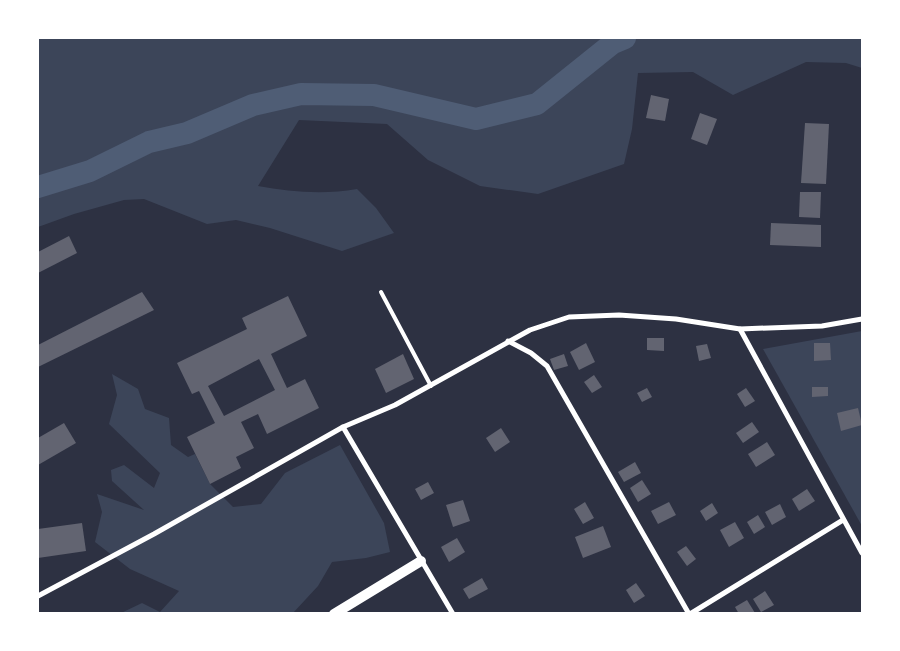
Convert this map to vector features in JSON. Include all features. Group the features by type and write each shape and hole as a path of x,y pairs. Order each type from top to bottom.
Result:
{"main road":[{"path":"334,614 421,561"}],"street":[{"path":"38,596 154,534 343,427 396,405 530,330 569,317 620,315 676,319 740,329 822,326 862,319"},
{"path":"740,329 862,553"},
{"path":"508,341 547,366 690,614 843,520"},
{"path":"343,427 453,614"}],"lane":[{"path":"381,292 431,386"}],"shaded area":[{"path":"38,38 862,38 862,68 846,63 806,62 733,95 693,72 638,73 632,129 624,164 538,194 480,186 428,160 387,124 299,120 258,186 307,192 357,189 376,208 394,233 342,251 270,228 236,220 207,224 144,199 124,200 74,214 38,227"},
{"path":"862,331 862,526 763,349"},
{"path":"112,374 138,389 145,409 169,418 171,445 188,457 195,454 210,484 233,507 261,504 285,473 340,445 384,523 390,552 366,558 332,562 318,586 293,613 119,614 142,603 160,612 179,591 130,569 95,542 102,512 97,494 144,510 112,481 111,470 124,465 154,488 160,473 109,424 117,395"}],"building":[{"path":"651,95 669,99 665,121 646,118"},
{"path":"700,113 717,119 707,145 691,139"},
{"path":"805,123 829,124 826,184 801,183"},
{"path":"800,192 821,192 820,218 799,217"},
{"path":"771,223 821,225 821,247 770,245"},
{"path":"69,236 77,253 38,273 38,252"},
{"path":"142,292 154,310 38,367 38,345"},
{"path":"288,296 307,336 271,354 287,388 305,379 319,408 267,434 258,414 241,422 254,448 236,457 241,468 210,484 187,437 215,423 199,391 192,394 177,363 247,329 242,318","holes":["259,359 275,390 224,416 208,386"]},
{"path":"647,338 664,338 664,351 647,350"},
{"path":"586,343 595,362 579,370 570,352"},
{"path":"814,343 830,343 831,360 814,361"},
{"path":"707,344 711,358 699,361 696,346"},
{"path":"403,354 414,379 386,393 375,369"},
{"path":"564,354 568,366 554,370 550,359"},
{"path":"594,375 602,387 592,393 584,382"},
{"path":"812,387 828,387 828,396 812,397"},
{"path":"647,388 652,397 642,402 637,393"},
{"path":"746,388 755,401 745,407 737,394"},
{"path":"858,408 862,425 841,431 837,413"},
{"path":"752,422 759,432 743,443 736,433"},
{"path":"64,423 76,443 38,465 38,438"},
{"path":"501,428 510,442 495,452 486,438"},
{"path":"767,442 775,455 756,467 748,454"},
{"path":"635,462 641,473 624,482 618,472"},
{"path":"642,480 651,494 638,502 630,488"},
{"path":"428,482 434,493 421,500 415,489"},
{"path":"807,489 815,501 799,511 792,499"},
{"path":"463,500 470,521 453,527 446,505"},
{"path":"585,502 594,518 583,524 574,509"},
{"path":"669,502 676,515 658,524 651,511"},
{"path":"712,503 718,513 706,521 700,511"},
{"path":"780,504 786,517 772,525 765,512"},
{"path":"758,515 765,527 754,534 747,522"},
{"path":"735,522 744,538 729,547 720,530"},
{"path":"82,523 86,551 38,558 38,529"},
{"path":"603,526 611,547 583,558 575,537"},
{"path":"457,538 465,552 449,562 441,547"},
{"path":"686,546 696,559 687,566 677,552"},
{"path":"482,578 488,589 469,599 463,589"},
{"path":"636,583 645,596 634,603 626,590"},
{"path":"765,591 774,605 761,612 753,599"},
{"path":"747,600 755,613 739,614 735,607"}],"waterway":[{"path":"38,187 90,171 149,142 187,133 253,105 301,94 374,95 476,119 537,104 613,43 625,38"}]}
